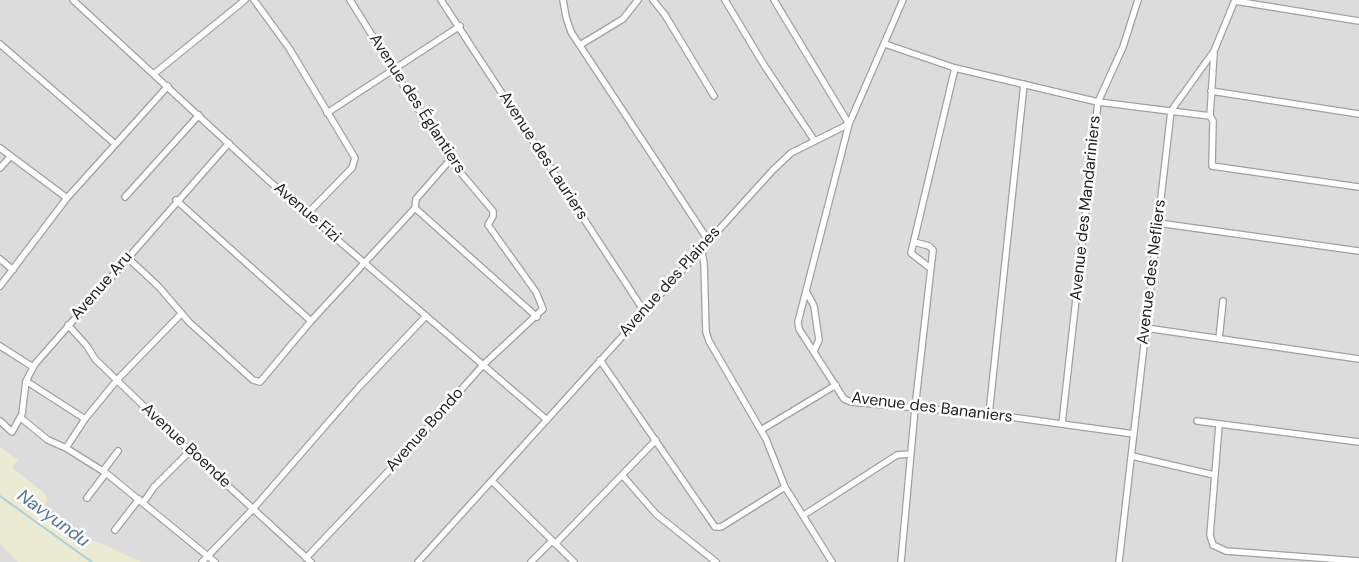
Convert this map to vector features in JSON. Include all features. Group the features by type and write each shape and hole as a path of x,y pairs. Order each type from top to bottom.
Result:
{"street":[{"name":"Avenue Fizi","path":"73,0 307,214 547,420"},
{"path":"155,73 245,0"},
{"path":"254,0 289,48 353,154 355,165 307,214"},
{"name":"Avenue des Églantiers","path":"350,0 450,160 493,212 494,215 488,225 542,304"},
{"name":"Avenue des Lauriers","path":"442,0 644,311"},
{"path":"564,0 566,17 580,45 708,240"},
{"path":"580,45 623,19 638,0"},
{"path":"653,0 665,15 714,96"},
{"path":"725,0 764,65 814,140"},
{"path":"774,0 849,124"},
{"path":"849,124 886,44 903,0"},
{"name":"Avenue des Mandariniers","path":"1062,424 1098,102 1123,47 1138,0"},
{"path":"1235,0 1359,21"},
{"name":"Avenue des Nefliers","path":"1119,562 1171,111 1214,51 1235,0"},
{"path":"327,113 460,26"},
{"path":"0,44 114,143"},
{"path":"886,44 954,68 1098,102 1210,116"},
{"path":"1214,51 1210,116 1213,121 1213,166 1359,187"},
{"path":"930,268 911,253 954,68"},
{"path":"989,414 1024,84"},
{"path":"0,286 67,198 114,143 168,86"},
{"path":"1211,91 1359,114"},
{"path":"125,197 199,115"},
{"name":"Avenue des Plaines","path":"418,562 708,240 790,153 849,124"},
{"name":"Avenue des Bananiers","path":"849,124 798,326 848,401 989,414 1134,434"},
{"name":"Avenue Aru","path":"21,418 24,408 26,381 33,367 176,200 229,143"},
{"path":"0,148 67,198"},
{"path":"0,168 11,156"},
{"path":"127,257 159,287 181,314 253,380 258,382 264,379 311,320 415,208 416,199 450,160"},
{"path":"176,200 311,320"},
{"path":"415,208 536,317"},
{"path":"1158,223 1359,251"},
{"path":"901,562 932,247 914,242"},
{"path":"701,248 704,263 707,337 761,430 776,461 785,487 832,562"},
{"path":"0,259 12,270"},
{"path":"806,291 814,306 818,340 814,351"},
{"path":"1219,339 1223,301"},
{"name":"Avenue Bondo","path":"309,560 483,365 536,317 543,309 542,304"},
{"path":"66,448 117,380 181,314"},
{"path":"202,562 254,509 359,388 426,316"},
{"name":"Avenue Boende","path":"68,324 87,346 95,359 190,451 309,560"},
{"path":"1146,328 1359,359"},
{"path":"0,346 33,367"},
{"path":"600,360 712,525 718,528 785,487"},
{"path":"26,381 86,419"},
{"path":"761,430 836,385"},
{"path":"0,421 12,432 21,418 48,440 66,448 104,472 215,562"},
{"path":"1197,421 1359,442"},
{"path":"1219,425 1210,535 1211,541 1216,548 1226,551 1359,561"},
{"path":"531,562 554,543 623,476 656,440"},
{"path":"87,498 118,451"},
{"path":"114,530 190,451"},
{"path":"804,515 897,456 911,454"},
{"path":"1132,456 1214,475"},
{"path":"623,476 656,514 716,562"},
{"path":"492,481 574,562"}],"shaded area":[{"path":"0,0 1359,0 1359,562 0,562"}],"green space":[{"path":"0,447 18,460 12,468 47,495 45,513 82,538 105,545 141,562 18,562 0,544"}],"waterway":[{"name":"Navyundu","path":"0,496 92,562"}]}
